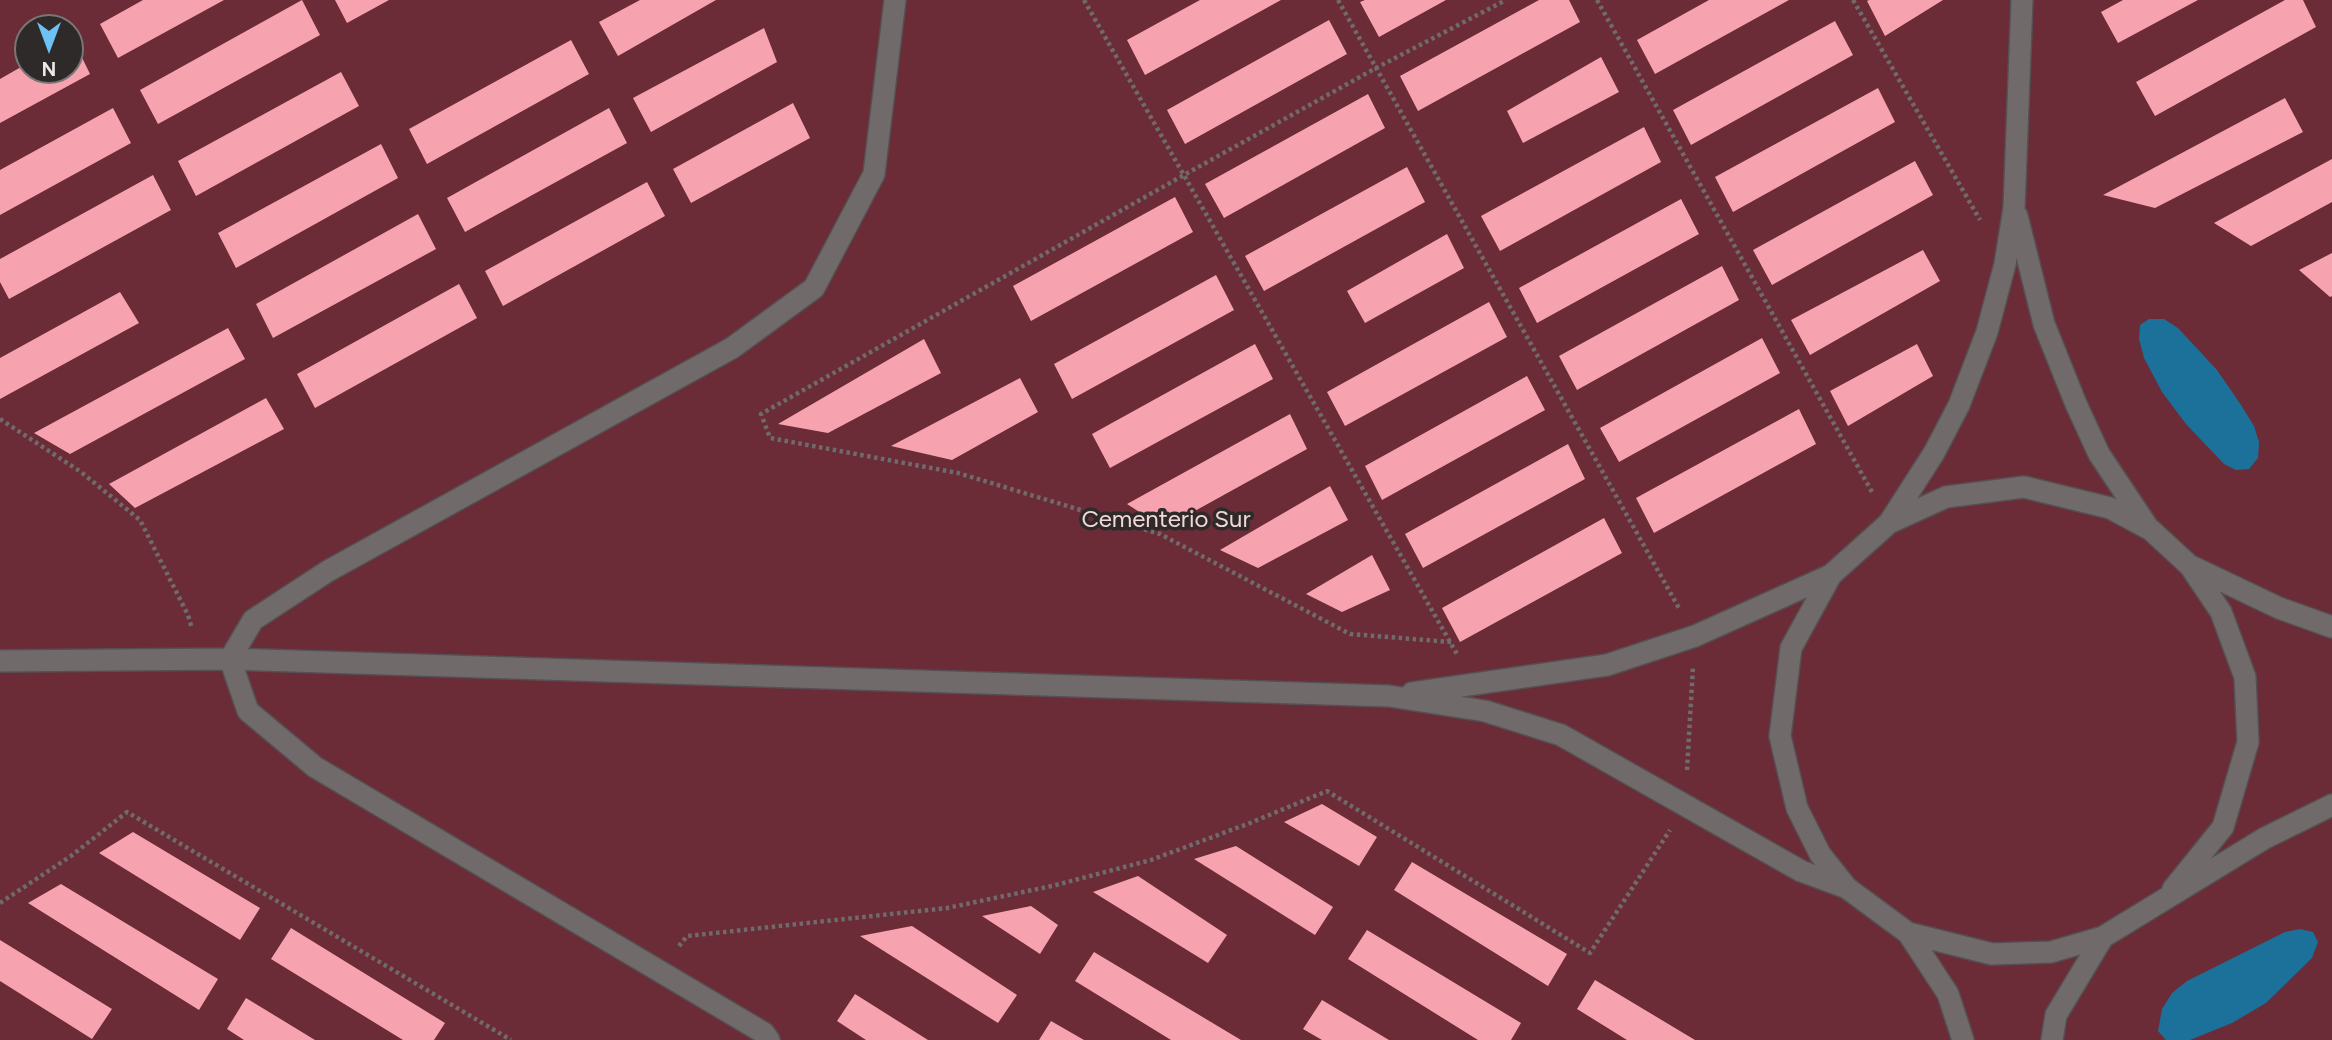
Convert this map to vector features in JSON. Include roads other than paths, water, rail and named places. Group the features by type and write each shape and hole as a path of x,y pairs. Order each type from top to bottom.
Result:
{"lane":[{"path":"769,1040 764,1033 315,767 248,711 230,659 253,620 328,571 732,348 814,288 874,174 895,0"},
{"path":"1390,696 1607,665 1695,636 1831,575 1889,523 1934,453 1959,405 1987,332 2005,264 2014,208 2022,0"},
{"path":"2014,208 2044,324 2099,454 2151,530 2190,566 2221,612 2245,677 2248,743 2223,827 2163,902"},
{"path":"1889,523 1946,497 2024,487 2110,508 2151,530"},
{"path":"2190,566 2279,608 2332,627"},
{"path":"1831,575 1791,648 1780,736 1797,808 1820,854 1847,888 1908,933 1948,994 1963,1040"},
{"path":"0,661 230,659 1390,696 1485,711 1561,735 1801,871 1847,888"},
{"path":"1908,933 1992,954 2051,952 2103,937 2265,838 2332,805"},
{"path":"2052,1040 2056,1015 2103,937"}],"water":[{"path":"2149,319 2164,319 2178,328 2217,370 2241,405 2254,426 2259,442 2258,458 2249,469 2236,470 2224,464 2186,424 2162,392 2144,358 2139,339 2140,325"},
{"path":"2300,929 2313,932 2318,942 2312,958 2266,1003 2232,1023 2190,1040 2166,1040 2158,1031 2162,1009 2172,993 2187,981 2285,932"}],"park label":[{"name":"Cementerio Sur","path":"1166,520"}]}
